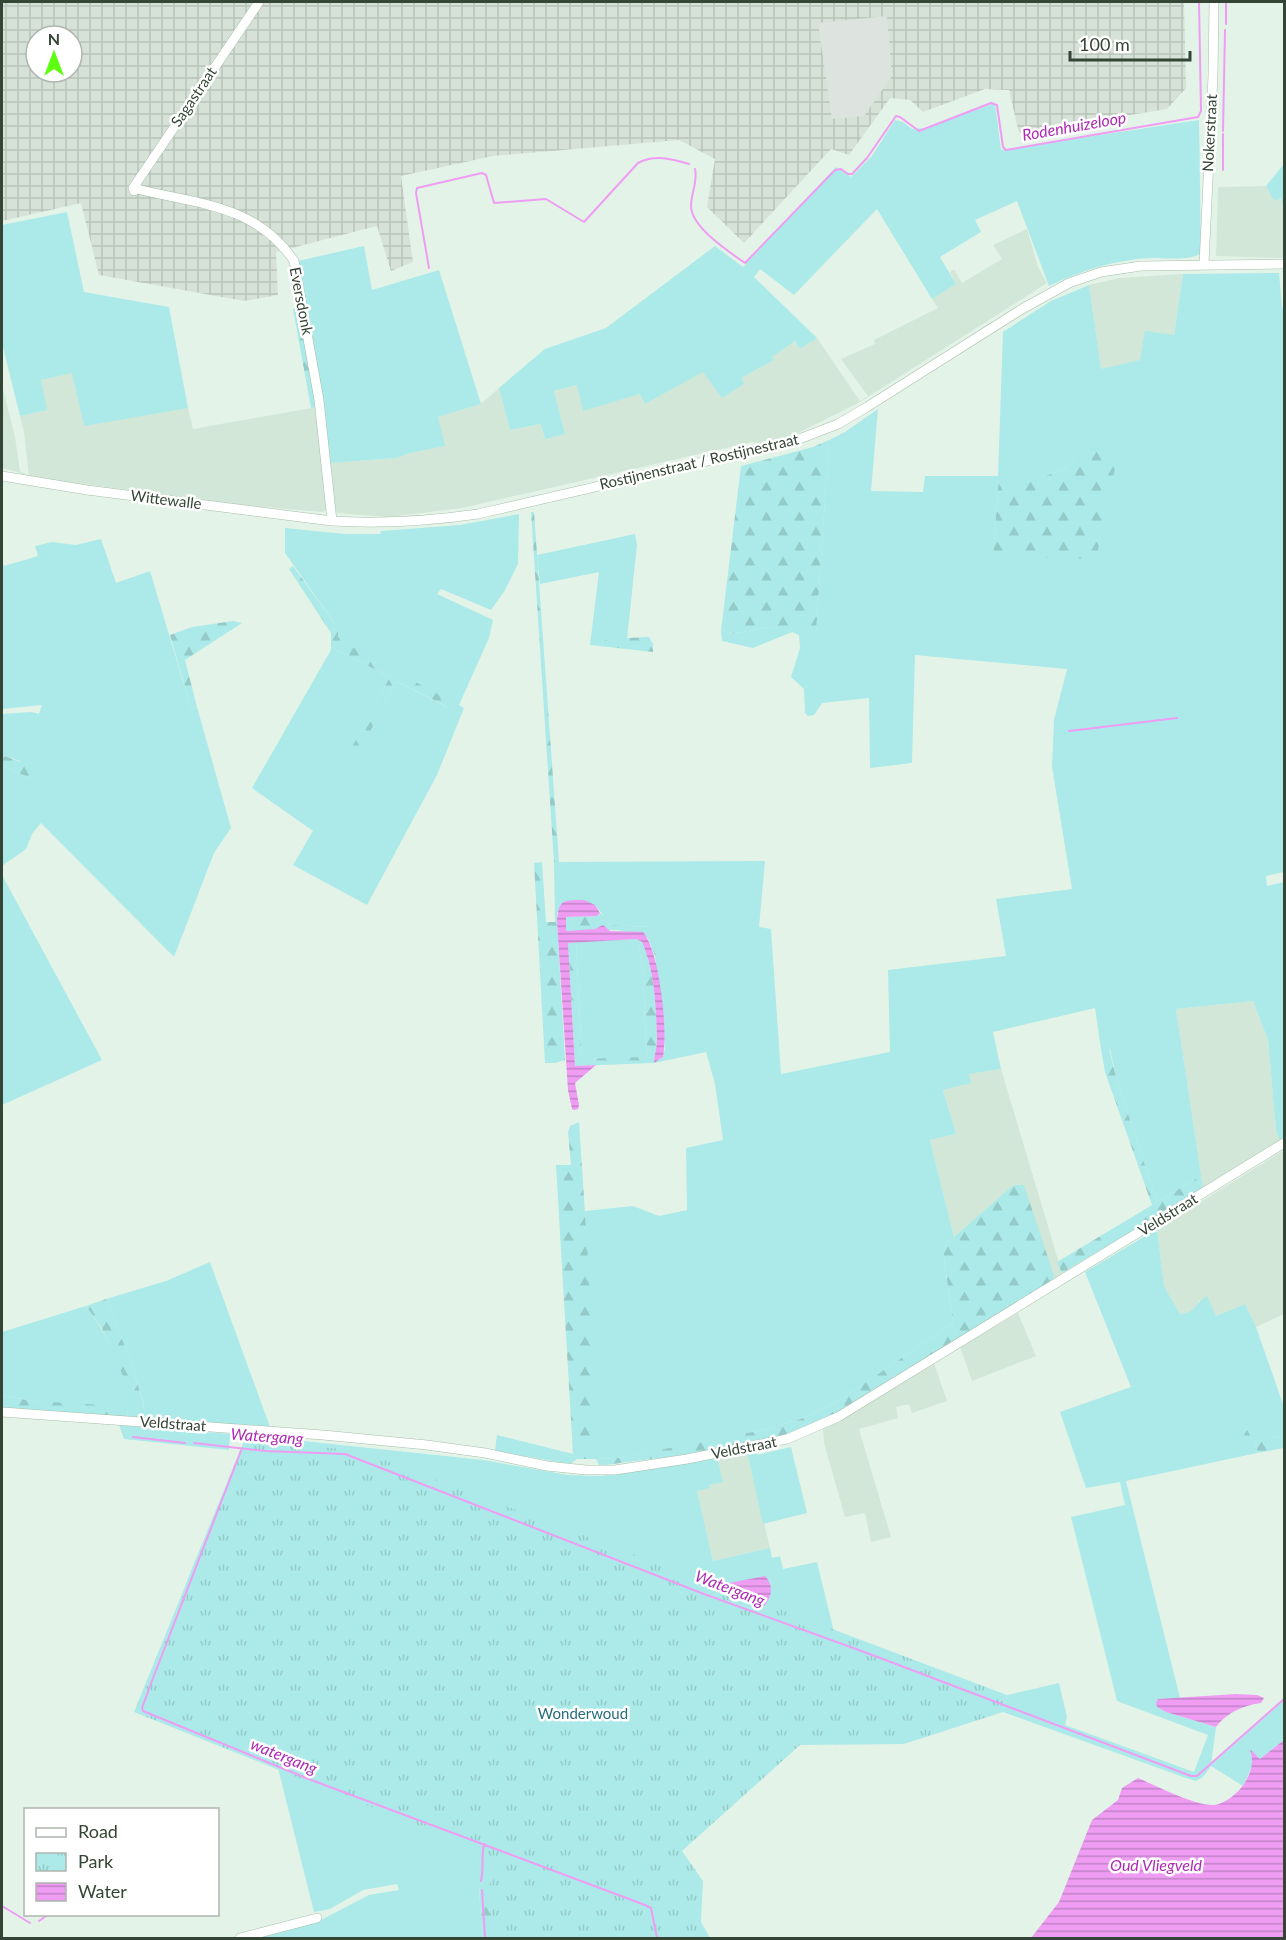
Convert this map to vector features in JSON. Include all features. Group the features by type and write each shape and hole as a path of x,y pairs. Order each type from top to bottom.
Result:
{"street":[{"name":"Sagastraat","path":"134,190 259,2"},
{"name":"Nokerstraat","path":"1204,264 1214,2"},
{"name":"Eversdonk","path":"134,190 209,204 240,214 262,227 285,247 294,261 319,400 332,522"},
{"name":"Rostijnenstraat / Rostijnestraat","path":"332,522 370,524 425,521 478,514 794,441 838,424 1022,309 1069,283 1101,272 1133,267 1284,264"},
{"name":"Wittewalle","path":"2,476 35,483 332,522"},
{"name":"Veldstraat","path":"2,1412 427,1445 547,1466 586,1470 615,1470 787,1439 838,1417 1284,1143"},
{"path":"240,1938 317,1918"}],"shaded area":[{"path":"2,2 1184,2 1186,88 1167,109 1019,133 1009,90 985,89 923,112 910,100 890,98 849,155 831,149 744,243 707,207 715,159 679,140 493,156 401,176 413,262 391,271 377,226 276,252 278,295 244,301 99,275 81,203 2,221"},
{"path":"887,16 892,76 864,116 832,119 818,23"},
{"path":"1266,186 1274,201 1281,198 1284,213 1284,258 1216,256 1218,187"},
{"path":"1027,229 1038,267 1047,283 860,402 792,436 760,444 752,442 462,508 388,517 335,511 331,463 397,458 444,446 437,417 481,404 499,388 510,430 542,424 544,438 565,434 554,391 578,385 583,410 640,394 645,404 704,371 741,378 774,360 772,357 795,341 800,349 817,338 860,401 868,396 841,359 875,344 874,340 938,308 932,299 956,284 950,272 954,269 962,283 1002,259 993,245"},
{"path":"1183,274 1174,335 1140,360 1101,370 1089,285 1119,278"},
{"path":"73,372 84,425 188,408 193,429 317,407 328,510 322,512 242,505 29,475 20,416 46,410 41,380"},
{"path":"2,385 15,437 20,471 27,475 2,468"},
{"path":"1253,1001 1268,1040 1276,1130 1280,1142 1203,1188 1176,1009"},
{"path":"1001,1069 1062,1273 1055,1279 1011,1187 954,1237 930,1140 956,1134 943,1090 970,1083 968,1074"},
{"path":"1284,1150 1284,1314 1256,1327 1245,1304 1216,1316 1199,1300 1196,1309 1180,1314 1164,1286 1157,1229"},
{"path":"1018,1313 1036,1356 972,1381 960,1347"},
{"path":"934,1363 947,1401 912,1413 909,1404 896,1407 898,1418 859,1429 891,1537 871,1542 865,1513 845,1517 824,1443 823,1429"},
{"path":"747,1451 770,1548 713,1561 697,1491 709,1488 717,1457"}],"green space":[{"path":"995,103 1001,150 1199,120 1201,253 1185,258 1138,259 1112,264 1074,275 1049,286 1017,201 975,220 981,232 940,257 956,284 932,299 877,209 794,295 760,269 754,277 817,338 800,349 795,341 772,357 774,360 741,378 744,384 722,398 703,372 645,404 640,394 583,411 577,385 554,391 565,434 545,439 541,424 510,430 499,388 545,349 606,328 715,246 743,267 836,167 851,177 872,156 895,120 903,122 912,129 925,128"},
{"path":"1284,164 1284,213 1281,198 1274,201 1266,186"},
{"path":"67,212 84,292 169,307 188,408 84,426 72,373 41,380 47,410 20,416 2,343 2,225"},
{"path":"364,246 372,290 439,270 481,404 438,417 445,446 397,458 331,463 298,261"},
{"path":"1279,273 1284,311 1284,872 1266,876 1267,886 1284,882 1284,1139 1280,1142 1276,1130 1268,1040 1253,1001 1176,1009 1203,1188 1196,1179 1157,1202 1116,1077 1110,1049 1101,1049 1095,1008 993,1032 1001,1069 969,1074 971,1083 943,1090 956,1134 930,1140 954,1237 943,1251 953,1323 837,1402 804,1418 763,1430 713,1440 617,1458 596,1459 585,1211 633,1206 659,1216 687,1210 686,1148 723,1140 715,1084 706,1052 654,1063 663,1057 665,1048 655,956 659,950 649,927 607,923 595,905 557,912 557,922 555,922 554,862 765,861 759,927 771,929 781,1074 890,1052 888,970 1006,956 996,899 1072,889 1052,767 1054,720 1067,669 915,655 912,763 870,768 869,698 822,703 814,715 808,716 805,713 804,689 791,677 800,648 799,635 792,632 753,648 722,641 721,631 739,633 780,628 816,632 829,440 878,409 871,491 923,492 925,476 998,476 1003,332 1051,301 1089,285 1101,369 1140,360 1145,331 1174,335 1183,274","holes":["1086,446 993,555 999,477 1042,477 1063,470"]},
{"path":"300,308 317,407 311,408 293,309"},
{"path":"829,440 816,633 780,628 739,633 721,631 741,466 813,447"},
{"path":"1086,446 1119,449 1096,559 993,556 999,476 1042,477 1063,470"},
{"path":"531,512 534,512 559,862 554,862"},
{"path":"519,514 518,564 505,590 491,610 441,589 437,594 493,620 489,638 459,705 464,708 437,775 367,905 293,865 313,831 252,788 331,647 390,677 351,750 358,754 396,681 449,708 341,641 338,628 285,553 285,528 345,534 380,534 381,531 460,525"},
{"path":"635,534 637,545 627,639 606,639 599,646 590,645 599,572 540,584 537,555"},
{"path":"101,539 116,583 150,571 191,708 197,707 231,828 214,853 174,957 41,823 32,834 26,849 2,866 2,766 30,778 20,761 2,755 2,714 31,712 39,714 42,705 2,709 2,561 4,566 38,556 35,546 52,542 76,545"},
{"path":"293,566 338,628 341,641 452,702 450,708 396,681 358,755 350,751 390,677 331,647 331,633 289,569"},
{"path":"233,621 242,623 185,660 197,707 191,708 170,635 192,627"},
{"path":"649,637 653,644 653,652 599,646 606,639"},
{"path":"2,755 31,766 34,775 30,778 2,766"},
{"path":"542,862 546,922 557,922 565,1060 555,1063 545,1063 534,863"},
{"path":"2,875 102,1060 2,1105"},
{"path":"600,913 607,923 612,925 649,927 656,937 659,950 655,956 648,938 618,930 566,931 566,917 597,916"},
{"path":"637,939 643,982 646,1058 582,1059 576,942"},
{"path":"637,939 642,942 650,965 654,990 657,1040 654,1063 575,1066 568,943 576,942 582,1059 646,1057 643,981"},
{"path":"1101,1049 1109,1049 1157,1202 1196,1179 1203,1188 1062,1273 1057,1262 1152,1205 1105,1072"},
{"path":"579,1122 589,1274 597,1459 617,1458 763,1430 804,1418 837,1402 953,1323 943,1251 947,1243 1016,1185 1024,1185 1055,1279 835,1415 808,1426 780,1436 723,1449 606,1465 599,1465 596,1459 577,1459 573,1454 556,1165 571,1165 568,1132 570,1126"},
{"name":"Wonderwoud","path":"1157,1229 1164,1286 1180,1314 1193,1309 1207,1296 1216,1316 1245,1304 1256,1327 1284,1407 1284,1435 1268,1439 1245,1437 1254,1439 1257,1453 1126,1481 1180,1698 1158,1699 1157,1707 1166,1712 1216,1727 1211,1765 1284,1700 1284,1740 1260,1759 1251,1750 1254,1762 1243,1786 1211,1766 1203,1777 1196,1781 1186,1778 1003,1712 826,1644 528,1837 512,1893 489,1892 479,1886 482,1938 251,1938 319,1921 369,1895 399,1890 397,1884 363,1890 330,1909 314,1912 278,1768 185,1586 240,1451 253,1452 256,1436 483,1460 568,1475 600,1476 717,1457 723,1482 697,1491 713,1561 770,1548 772,1558 780,1556 783,1569 817,1562 836,1640 1005,1704 1007,1695 1059,1683 1067,1717 1065,1725 1194,1772 1208,1735 1117,1701 1071,1517 1125,1505 1120,1482 1086,1488 1060,1412 1131,1387 1085,1272"},
{"path":"210,1262 270,1427 127,1417 128,1410 31,1401 2,1395 2,1332 86,1306 107,1338 119,1363 131,1400 143,1409 144,1404 130,1359 106,1299 166,1281"},
{"path":"106,1299 130,1359 144,1405 138,1413 131,1404 129,1391 112,1349 101,1327 86,1306"},
{"path":"2,1395 31,1401 122,1406 128,1410 127,1417 2,1409"},
{"path":"119,1425 230,1434 229,1450 124,1439"},
{"path":"1254,1429 1263,1432 1268,1439 1284,1435 1284,1448 1257,1453 1254,1439 1244,1435 1247,1430"},
{"path":"497,1435 573,1454 577,1459 570,1464 495,1451"},
{"name":"Wonderwoud","path":"245,1439 360,1451 1007,1695 1003,1712 904,1744 800,1745 682,1851 703,1881 701,1922 710,1938 491,1938 489,1854 134,1712"},
{"path":"791,1447 807,1513 763,1524 747,1451 756,1450 757,1455"},
{"path":"479,1885 489,1891 512,1893 508,1938 482,1938"}],"water":[{"path":"584,900 595,905 600,913 597,916 566,917 566,931 595,929 603,925 610,931 643,932 649,942 661,992 664,1045 663,1057 654,1063 657,1040 654,990 650,965 642,942 637,939 568,943 575,1066 596,1065 575,1083 579,1105 578,1109 574,1110 568,1090 557,922 559,909 563,902"},
{"path":"765,1576 770,1583 771,1591 764,1606 745,1600 746,1595 726,1588 724,1584"},
{"path":"1236,1694 1257,1695 1264,1698 1261,1703 1230,1714 1216,1727 1166,1712 1157,1707 1156,1703 1158,1699"},
{"name":"Oud Vliegveld","path":"1284,1740 1284,1938 1031,1938 1059,1902 1092,1820 1118,1800 1122,1788 1138,1778 1197,1802 1214,1805 1222,1803 1238,1791 1249,1775 1252,1767 1250,1749 1260,1759"}],"waterway":[{"name":"Rodenhuizeloop","path":"695,169 696,178 691,206 697,222 712,238 745,263 835,170 841,169 852,174 867,158 896,116 919,131 991,103 997,105 1003,147 1006,150 1198,117 1201,111 1199,2"},
{"path":"1226,2 1226,24"},
{"path":"1223,131 1225,30"},
{"path":"1223,134 1223,170"},
{"name":"Rodenhuizeloop","path":"429,268 417,188 482,173 486,175 494,203 546,199 584,222 638,163 657,158 689,164"},
{"path":"1069,731 1177,718"},
{"path":"133,1437 185,1443"},
{"name":"Watergang","path":"194,1443 266,1451 345,1454 704,1594 1191,1776 1197,1776 1284,1699"},
{"name":"watergang","path":"242,1448 150,1686 143,1711 306,1778 645,1905 651,1908 657,1938"},
{"path":"481,1881 484,1844"},
{"path":"482,1890 485,1938"},
{"path":"2,1906 30,1923"},
{"path":"39,1921 46,1916"}]}
